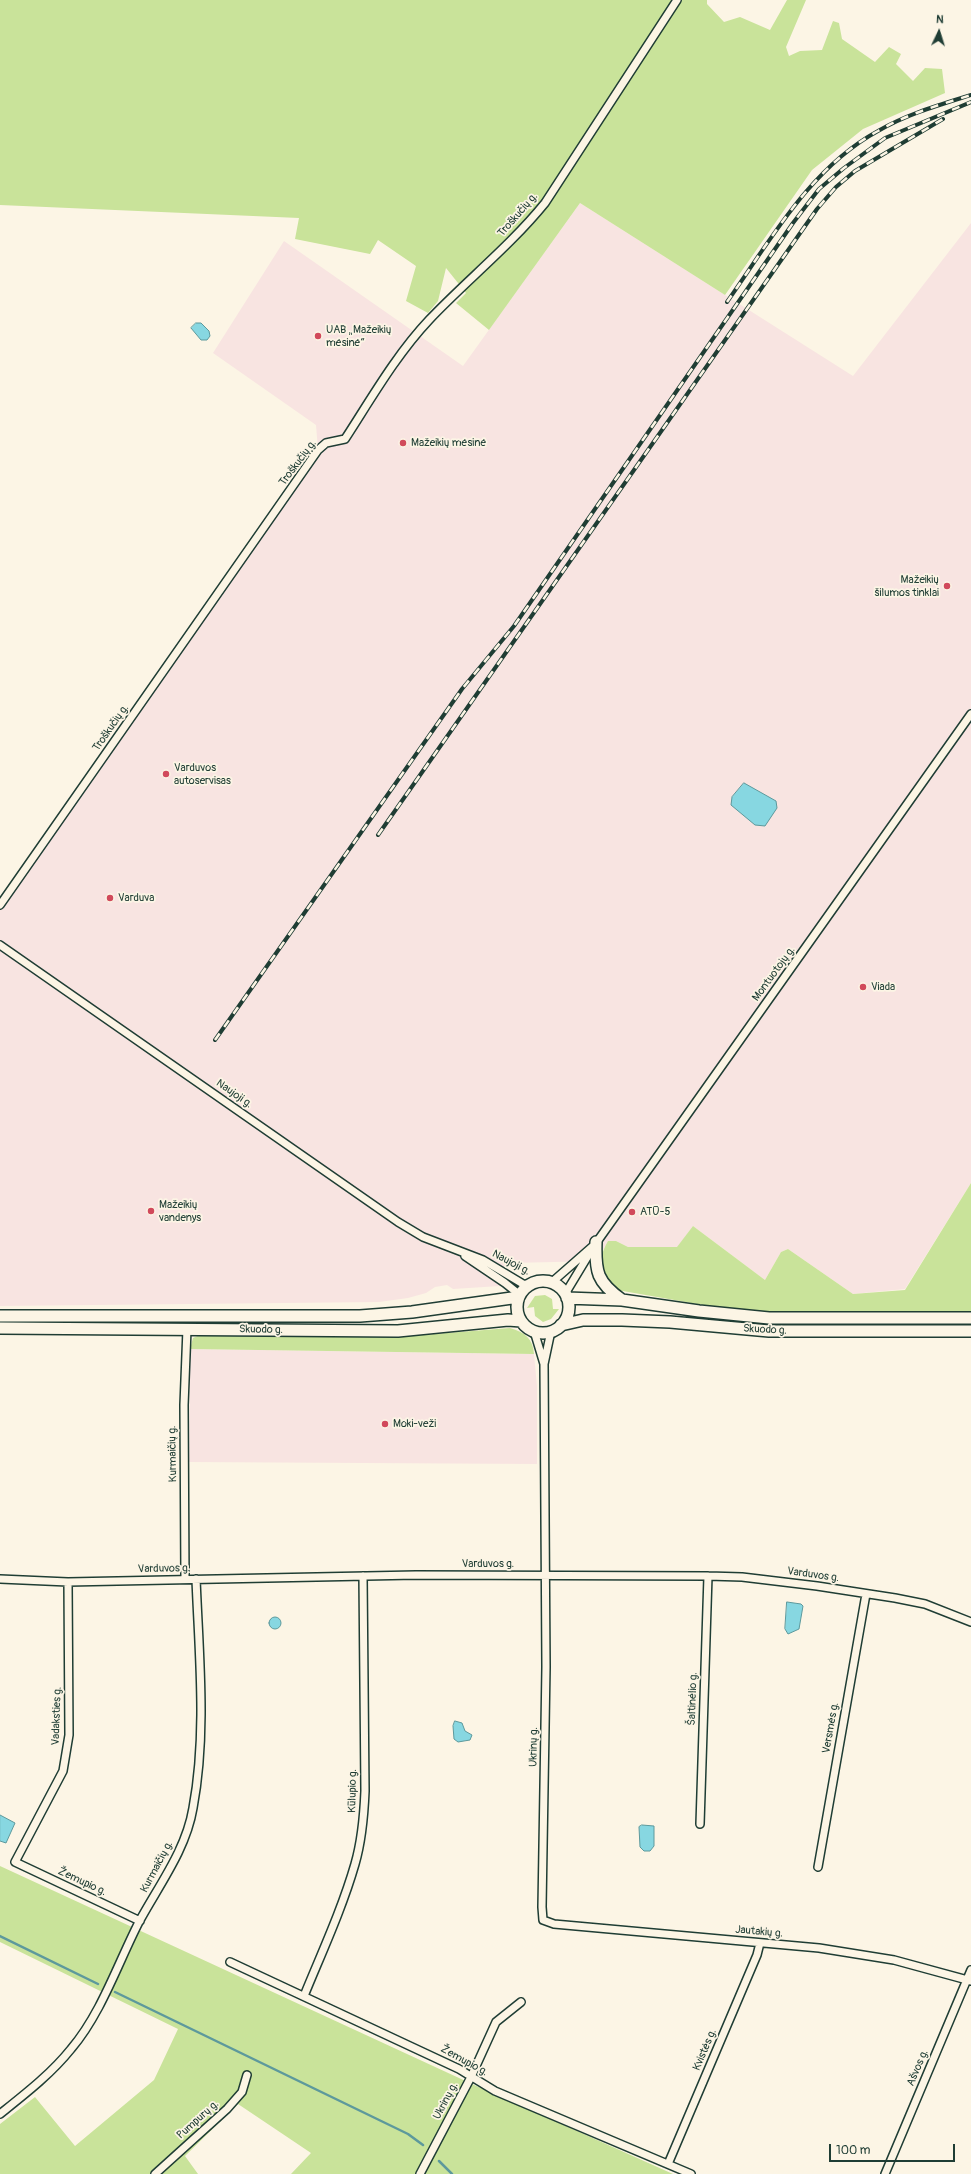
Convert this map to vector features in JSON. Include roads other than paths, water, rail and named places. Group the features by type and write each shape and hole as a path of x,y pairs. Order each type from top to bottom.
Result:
{"main road":[{"path":"595,1244 595,1264 600,1279 605,1286 622,1300"},
{"path":"540,1281 551,1283 566,1296 569,1310 561,1325 551,1331 534,1332 521,1321 517,1307 519,1296 529,1285 540,1281"},
{"name":"Skuodo g.","path":"0,1316 360,1316 405,1313 519,1296"},
{"name":"Skuodo g.","path":"566,1296 622,1300 699,1311 769,1318 971,1318"},
{"name":"Skuodo g.","path":"0,1328 398,1331 508,1320 521,1321"},
{"name":"Skuodo g.","path":"561,1325 583,1320 622,1320 670,1322 769,1331 971,1331"}],"street":[{"name":"Troškučių g.","path":"0,905 318,450 326,443 345,439 395,362 429,321 524,228 545,203 677,0"},
{"name":"Montuotojų g.","path":"566,1296 595,1244 971,714"},
{"name":"Naujoji g.","path":"0,945 398,1222 423,1236 483,1260 524,1284 529,1285"},
{"name":"Montuotojų g.","path":"551,1283 595,1244"},
{"name":"Naujoji g.","path":"460,1252 505,1283 519,1296"},
{"name":"Kurmaičių g.","path":"185,1579 184,1405 187,1329"},
{"path":"544,1364 551,1331"},
{"path":"534,1332 544,1364"},
{"name":"Ukrinų g.","path":"543,1920 546,1575 544,1364"},
{"name":"Varduvos g.","path":"0,1579 68,1582 363,1576 708,1576 758,1579 925,1604 971,1622"},
{"name":"Kūlupio g.","path":"304,1996 356,1863 363,1824 365,1791 363,1576"},
{"name":"Šaltinėlio g.","path":"700,1824 708,1576"},
{"name":"Kurmaičių g.","path":"0,2114 60,2062 84,2033 140,1921 181,1849 193,1810 198,1773 200,1728 196,1579"},
{"name":"Vadaksties g.","path":"16,1862 63,1771 69,1735 68,1582"},
{"name":"Versmės g.","path":"818,1867 866,1594"},
{"name":"Žemupio g.","path":"16,1862 140,1921"},
{"name":"Jautakių g.","path":"543,1920 554,1924 818,1948 894,1960 969,1981"},
{"name":"Kvistės g.","path":"668,2164 757,1955 760,1943"},
{"name":"Žemupio g.","path":"230,1962 459,2068 495,2091 691,2174"},
{"name":"Ašvos g.","path":"885,2174 969,1981 971,1970"},
{"name":"Ukrinų g.","path":"420,2174 471,2077 496,2022 521,2002"},
{"name":"Pumpurų g.","path":"155,2174 227,2109 242,2092 246,2075"}],"water":[{"path":"196,323 201,323 209,331 210,336 207,340 201,340 191,328"},
{"path":"744,783 776,801 777,808 765,826 755,825 731,805 732,797"},
{"path":"787,1602 801,1604 803,1606 799,1629 788,1634 785,1629"},
{"path":"275,1617 279,1619 281,1623 279,1627 275,1629 271,1627 269,1623 271,1619"},
{"path":"455,1721 462,1723 465,1731 472,1735 470,1740 458,1742 454,1739 453,1726"},
{"path":"0,1815 15,1823 6,1843 0,1841"},
{"path":"642,1825 654,1826 654,1846 650,1851 644,1851 640,1847 639,1827"}],"waterway":[{"path":"0,1936 98,1984"},
{"path":"115,1992 408,2134 423,2145"},
{"path":"439,2161 452,2174"}],"railway":[{"path":"727,302 793,208 812,185 854,146 878,131 900,120 923,110 971,95"},
{"path":"215,1040 462,689 514,626 793,223 819,189 844,168 885,138 971,102"},
{"path":"378,835 817,209 836,187 855,171 943,119"}],"place":[{"name":"UAB „Mažeikių mėsinė“","path":"318,336"},
{"name":"Mažeikių mėsinė","path":"403,443"},
{"name":"Mažeikių šilumos tinklai","path":"947,586"},
{"name":"Varduvos autoservisas","path":"166,774"},
{"name":"Varduva","path":"110,898"},
{"name":"Viada","path":"863,987"},
{"name":"Mažeikių vandenys","path":"151,1211"},
{"name":"ATŪ-5","path":"632,1212"},
{"name":"Moki-veži","path":"385,1424"}]}
